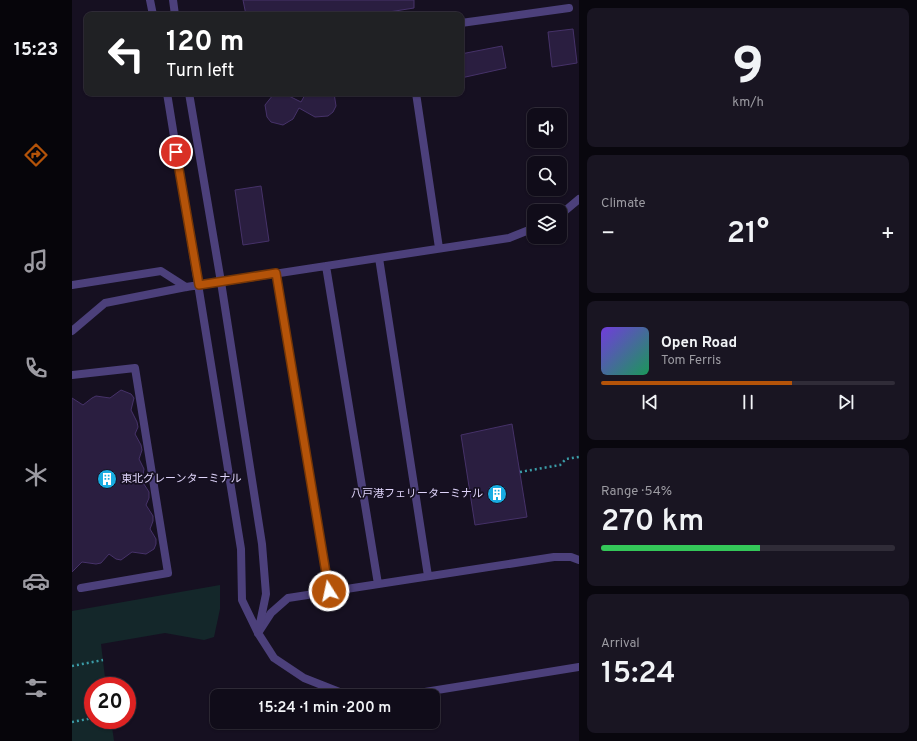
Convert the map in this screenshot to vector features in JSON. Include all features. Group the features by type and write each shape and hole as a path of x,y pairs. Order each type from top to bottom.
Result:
{"street":[{"path":"150,0 152,12"},
{"path":"173,0 175,12"},
{"path":"464,23 569,8"},
{"path":"167,96 199,285 241,549 242,600 258,633 274,658 304,678 332,689"},
{"path":"190,96 222,282 262,544 266,594 258,633"},
{"path":"416,96 439,248"},
{"path":"567,209 579,199"},
{"path":"72,331 105,303 186,287 508,238 527,231"},
{"path":"379,258 428,576"},
{"path":"326,266 378,584"},
{"path":"72,285 161,271 186,287"},
{"path":"276,273 329,591"},
{"path":"72,375 135,368 168,573 81,588"},
{"path":"258,633 271,613 288,598 554,557 571,556 579,560"},
{"path":"440,690 579,667"}],"path":[{"path":"520,472 560,466 566,460 579,457"},
{"path":"72,666 103,660"},
{"path":"72,722 84,720"}],"green space":[{"path":"220,585 220,609 214,637 204,640 165,633 101,644 105,677 84,677 84,729 112,729 114,741 72,741 72,611"}],"building":[{"path":"243,0 414,0 414,8 389,12 245,12"},
{"path":"573,29 577,63 552,67 548,32"},
{"path":"502,46 506,68 464,77 464,53"},
{"path":"272,96 289,96 301,102 304,96 334,96 336,106 333,112 328,116 315,117 299,108 293,119 283,125 271,122 267,117 265,105"},
{"path":"261,186 269,241 243,245 235,190"},
{"name":"東北グレーンターミナル","path":"121,390 131,394 134,398 131,410 138,427 135,434 142,450 139,459 144,469 142,481 149,492 149,498 146,505 153,516 150,529 156,539 156,544 154,549 146,554 132,552 121,560 116,559 109,554 101,563 96,564 82,562 72,572 72,398 83,405 96,396 110,398"},
{"name":"八戸港フェリーターミナル","path":"512,424 527,517 475,525 461,435"}],"place":[{"name":"東北グレーンターミナル","path":"107,479"},
{"name":"八戸港フェリーターミナル","path":"497,494"}],"route":[{"path":"176,152 199,285 276,273 329,591"}]}
